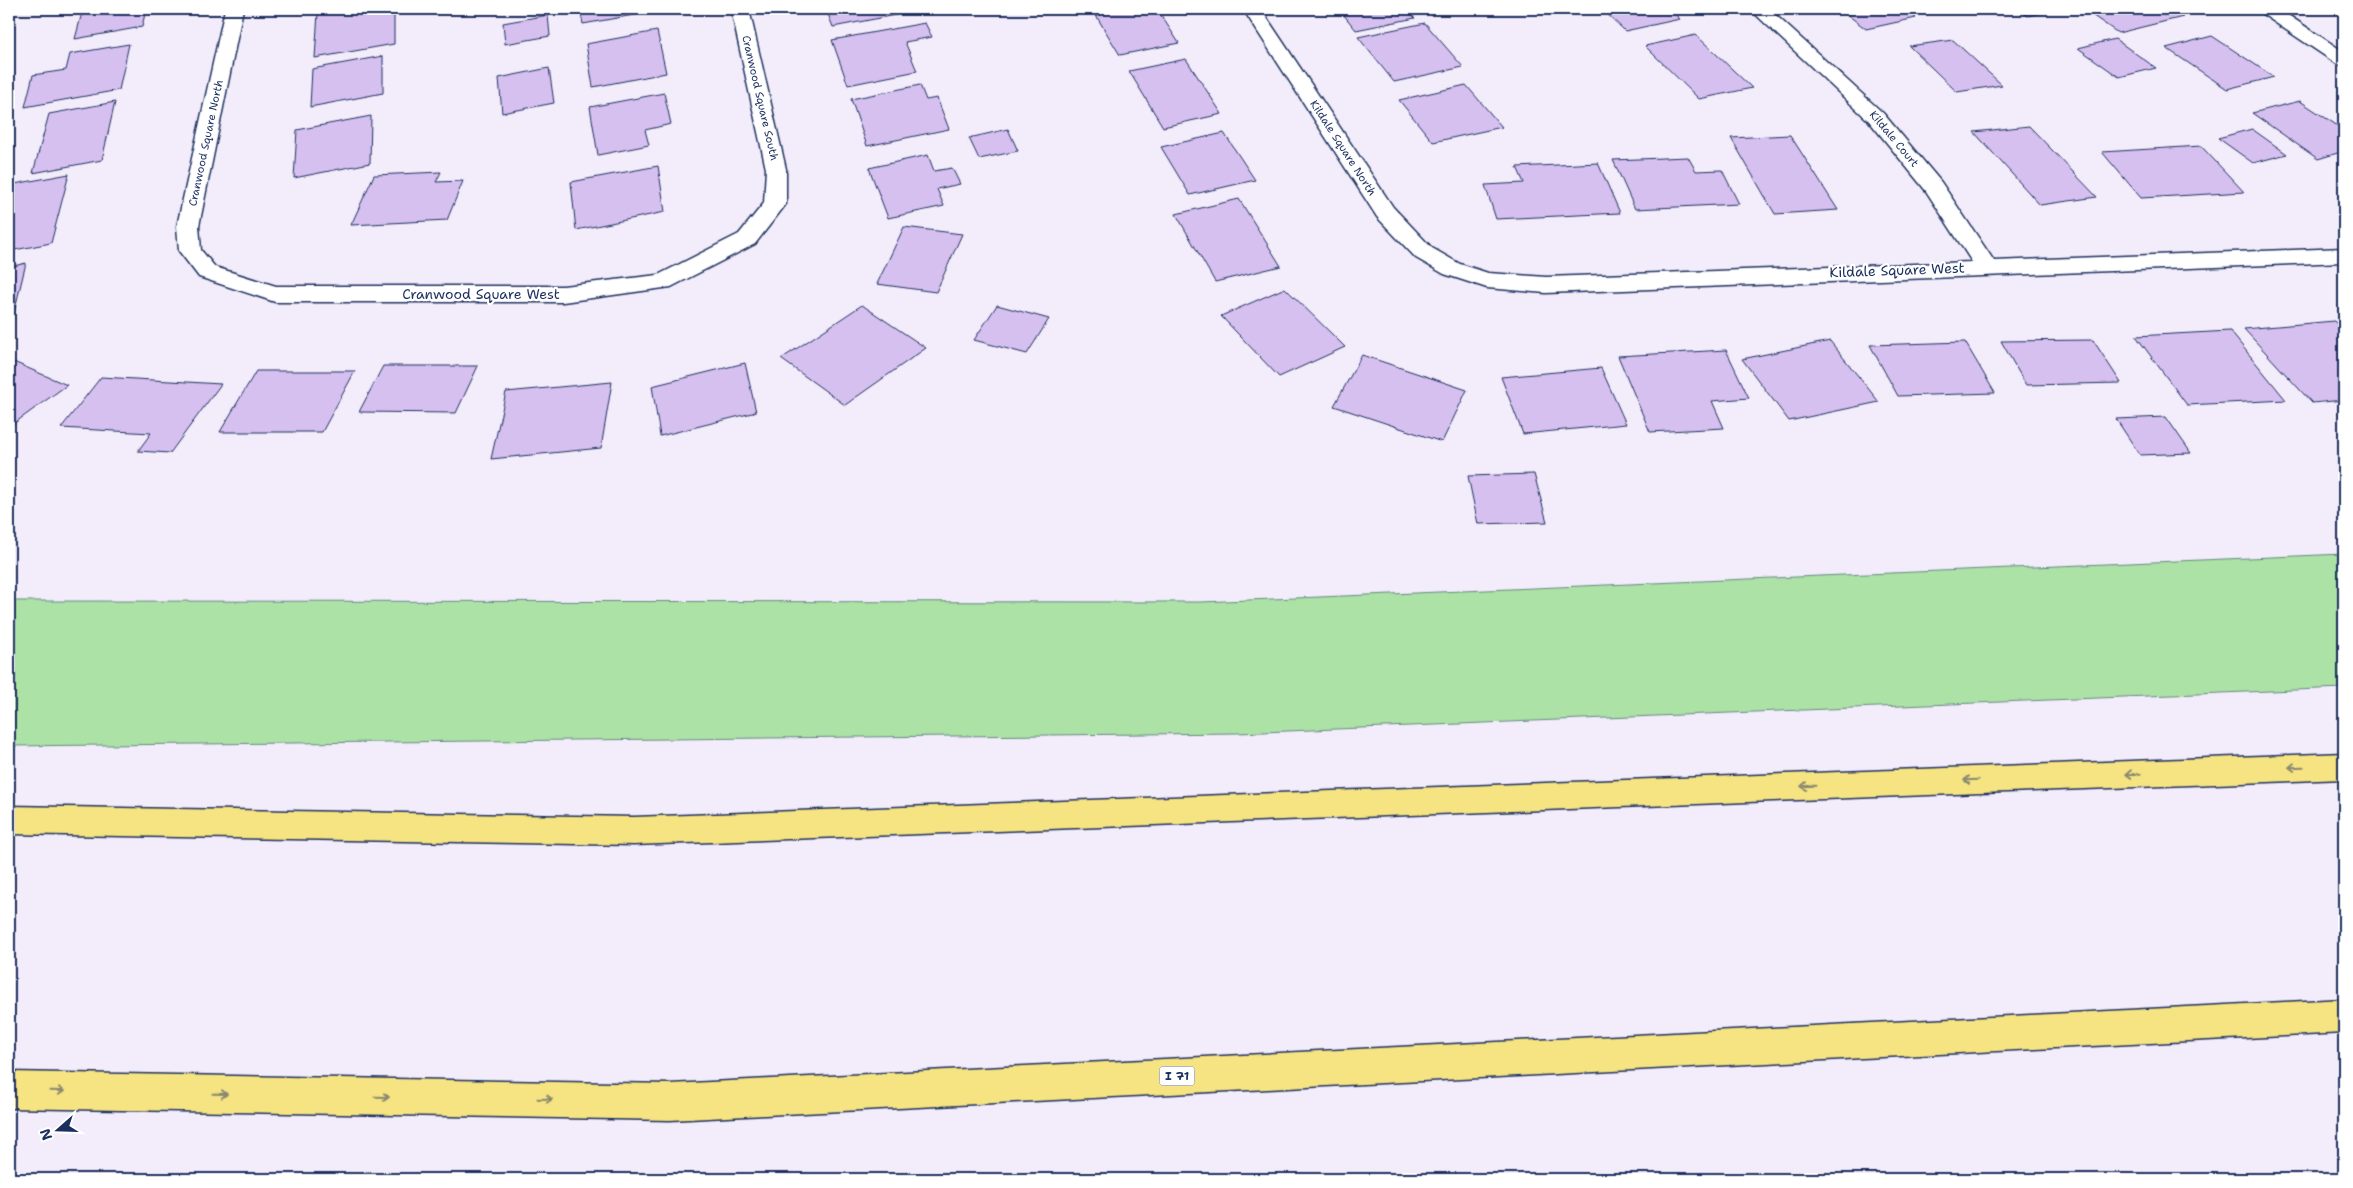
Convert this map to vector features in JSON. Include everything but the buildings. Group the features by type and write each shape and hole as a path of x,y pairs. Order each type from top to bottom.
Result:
{"highway":[{"path":"9,820 634,831 2344,766"},
{"name":"I 71","path":"9,1090 670,1102 2344,1016"}],"street":[{"name":"Cranwood Square North","path":"207,272 190,251 188,226 234,9"},
{"name":"Cranwood Square South","path":"740,9 776,169 774,204 747,239"},
{"name":"Kildale Square North","path":"1252,9 1385,212 1424,253 1452,269"},
{"name":"Kildale Court","path":"1759,9 1876,116 1934,187 1987,267"},
{"path":"2267,9 2344,60"},
{"name":"Cranwood Square West","path":"207,272 275,294 564,294 664,282 747,239"},
{"name":"Kildale Square West","path":"1452,269 1487,280 1546,285 2344,255"}],"green space":[{"path":"2344,554 2344,688 1238,733 9,746 9,601 1201,602"}]}
